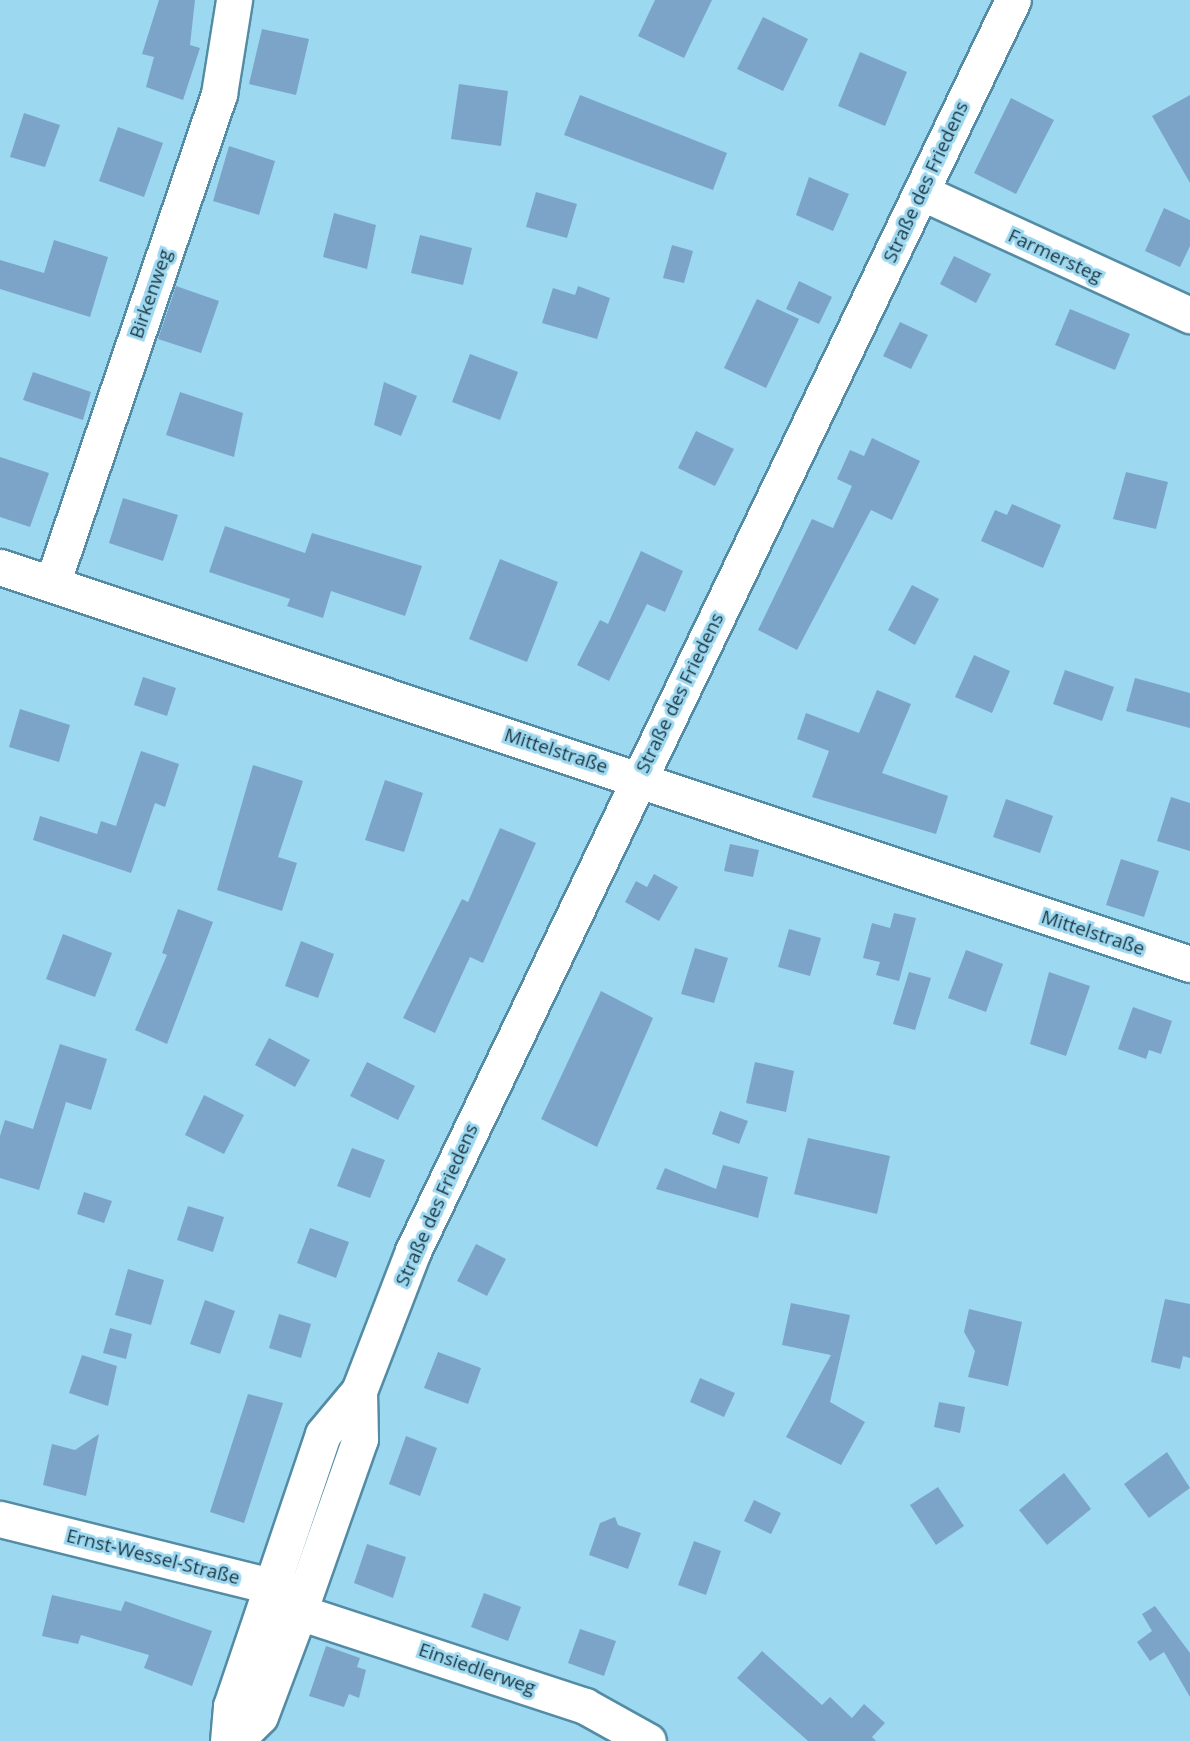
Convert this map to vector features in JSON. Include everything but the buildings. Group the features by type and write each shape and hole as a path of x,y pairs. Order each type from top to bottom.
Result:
{"street":[{"name":"Birkenweg","path":"52,584 219,94 234,0"},
{"name":"Straße des Friedens","path":"228,1741 231,1706 323,1434 359,1391 413,1251 637,778 1013,0"},
{"name":"Farmersteg","path":"921,192 1190,315"},
{"name":"Mittelstraße","path":"0,567 1190,964"},
{"name":"Straße des Friedens","path":"235,1741 260,1716 302,1603 360,1439 359,1391"},
{"name":"Ernst-Wessel-Straße","path":"0,1519 270,1585 302,1603"},
{"name":"Einsiedlerweg","path":"302,1603 585,1706 648,1741"}]}
